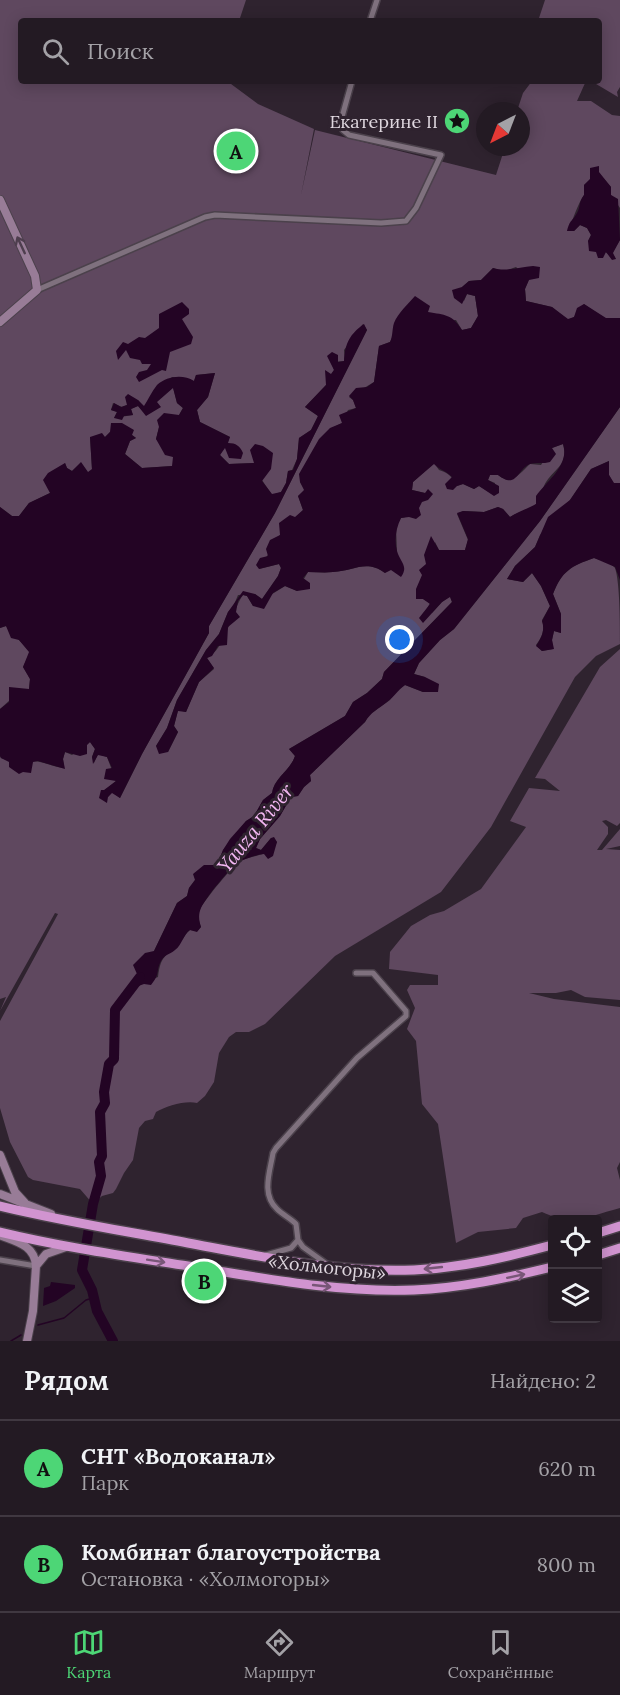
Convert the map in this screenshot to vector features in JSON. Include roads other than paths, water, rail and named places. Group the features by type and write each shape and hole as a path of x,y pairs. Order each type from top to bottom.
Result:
{"highway":[{"path":"0,1206 75,1222"},
{"name":"«Холмогоры»","path":"75,1222 261,1257 332,1267 415,1270 486,1261 548,1246"},
{"path":"602,1231 620,1226"},
{"path":"0,1234 71,1247"},
{"name":"«Холмогоры»","path":"71,1247 302,1284 377,1290 452,1287 492,1281 548,1268"},
{"path":"602,1253 620,1248"}],"street":[{"path":"371,18 377,0"},
{"path":"0,322 37,290 204,217 215,215 381,223 403,222 416,208 441,155 349,135 340,124 351,84"},
{"path":"0,200 35,276 37,290"},
{"path":"332,1267 308,1252 298,1240 296,1224 278,1210 268,1197 268,1180 273,1153 310,1109 357,1058 406,1016 406,1011 373,973 356,973"},
{"path":"0,1155 17,1197 28,1206"},
{"path":"0,1194 75,1222"},
{"path":"0,1234 29,1249 35,1255 33,1311 27,1341"},
{"path":"261,1257 291,1248 298,1240"},
{"path":"36,1266 46,1254 71,1247"},
{"path":"0,1260 36,1266"}],"water":[{"path":"599,166 599,172 611,187 611,195 618,199 620,240 613,253 616,259 612,260 606,252 603,258 598,258 596,252 589,251 588,241 591,235 587,228 580,225 574,231 567,231 584,195 584,185 590,179 590,168"},
{"path":"540,267 539,278 529,280 525,289 526,301 552,307 568,319 574,317 577,308 584,304 606,318 620,318 620,407 540,521 454,629 440,640 419,663 414,674 439,684 438,692 423,692 405,685 372,713 310,775 311,781 298,796 291,797 280,816 260,839 256,848 261,850 274,837 277,842 273,856 268,859 262,854 237,863 201,908 199,920 201,927 197,932 190,930 177,948 163,958 151,985 144,984 133,988 133,981 137,974 133,965 145,953 154,951 177,903 187,896 195,880 193,874 204,865 217,865 230,839 246,821 254,816 263,800 272,793 276,783 295,756 289,749 345,716 353,702 382,679 384,672 452,602 450,597 442,602 423,623 419,618 430,604 423,599 416,599 416,589 422,575 419,570 426,564 424,555 431,536 439,550 465,550 468,539 457,513 484,512 498,507 510,517 536,504 536,496 560,466 564,452 563,444 552,448 556,454 550,462 530,464 513,479 490,475 488,480 499,486 499,493 494,496 479,486 474,489 463,484 453,490 447,489 445,484 452,477 434,464 413,482 412,490 425,493 428,489 433,494 428,500 422,502 419,508 421,515 416,519 401,518 398,526 396,547 404,567 401,577 391,570 385,573 366,566 333,572 308,572 303,578 310,583 310,589 297,591 285,586 273,593 264,609 253,606 247,596 243,595 238,601 236,612 240,617 228,627 227,645 218,646 212,656 207,658 214,668 199,682 186,712 178,711 174,726 178,732 168,752 159,754 156,746 167,728 177,700 206,650 219,634 228,612 243,591 255,594 262,599 278,576 281,568 279,564 259,569 256,565 260,558 268,556 266,549 270,540 280,535 279,523 290,515 295,517 303,510 298,496 304,490 299,474 319,439 330,428 342,423 339,415 356,408 349,396 356,388 367,387 374,382 379,346 390,342 394,323 401,312 415,296 430,306 428,312 451,318 462,330 471,328 478,316 475,296 467,294 462,304 454,298 452,290 462,287 469,281 481,280 493,268"},
{"path":"182,302 189,309 189,314 182,319 193,337 191,344 170,352 166,371 162,370 139,382 136,377 139,372 147,370 151,364 142,364 140,360 130,358 126,350 118,360 116,351 123,342 128,344 139,337 145,338 159,328 159,314"},
{"path":"364,324 367,330 275,513 209,626 209,633 120,798 112,793 107,803 99,798 101,790 116,781 104,779 106,769 112,768 107,757 98,755 93,764 92,757 95,749 90,742 87,745 87,754 80,756 65,752 63,759 65,769 38,761 33,762 31,773 19,774 9,767 9,762 0,756 0,709 9,702 9,687 29,689 30,679 23,667 29,652 19,640 11,638 6,626 0,628 0,507 12,516 19,516 29,503 50,493 43,480 48,473 65,463 72,471 81,462 88,472 92,469 90,437 102,433 105,437 110,432 111,423 122,423 134,430 132,435 136,438 130,441 125,454 142,468 172,466 173,457 165,455 156,439 159,427 157,420 164,413 179,415 183,408 177,403 173,388 157,402 161,407 146,416 138,406 131,409 133,415 124,416 122,420 114,418 117,412 111,410 114,403 121,407 127,405 125,397 128,394 144,406 157,385 165,380 180,377 194,381 196,375 215,373 208,397 197,410 200,422 230,437 228,443 241,448 243,453 241,459 229,458 225,448 220,455 229,464 254,463 250,450 255,444 273,453 271,469 262,481 272,494 281,492 286,483 288,471 293,470 297,459 299,438 311,430 318,416 305,407 326,385 325,370 331,374 334,370 327,356 332,352 338,355 338,362 344,361 349,340"},
{"path":"609,461 609,475 614,483 620,483 620,580 615,567 594,558 568,570 553,594 561,614 561,633 554,631 552,640 554,649 542,651 536,646 542,634 542,621 550,606 541,586 532,573 523,582 507,579 515,566 535,547 548,517 570,500 591,469"},
{"path":"51,1282 75,1285 75,1288 56,1301 43,1306 44,1288 50,1286"}],"waterway":[{"name":"Yauza River","path":"113,1341 97,1311 92,1290 82,1270 93,1204 101,1176 100,1112 105,1103 104,1092 109,1064 114,1059 115,1010 140,977"},
{"path":"38,1325 64,1318 86,1300 93,1298"},
{"path":"11,1341 21,1335"}],"place":[{"name":"Екатерине II","path":"457,121"},
{"name":"СНТ «Водоканал»","path":"236,151"},
{"name":"Комбинат благоустройства","path":"204,1281"}]}
